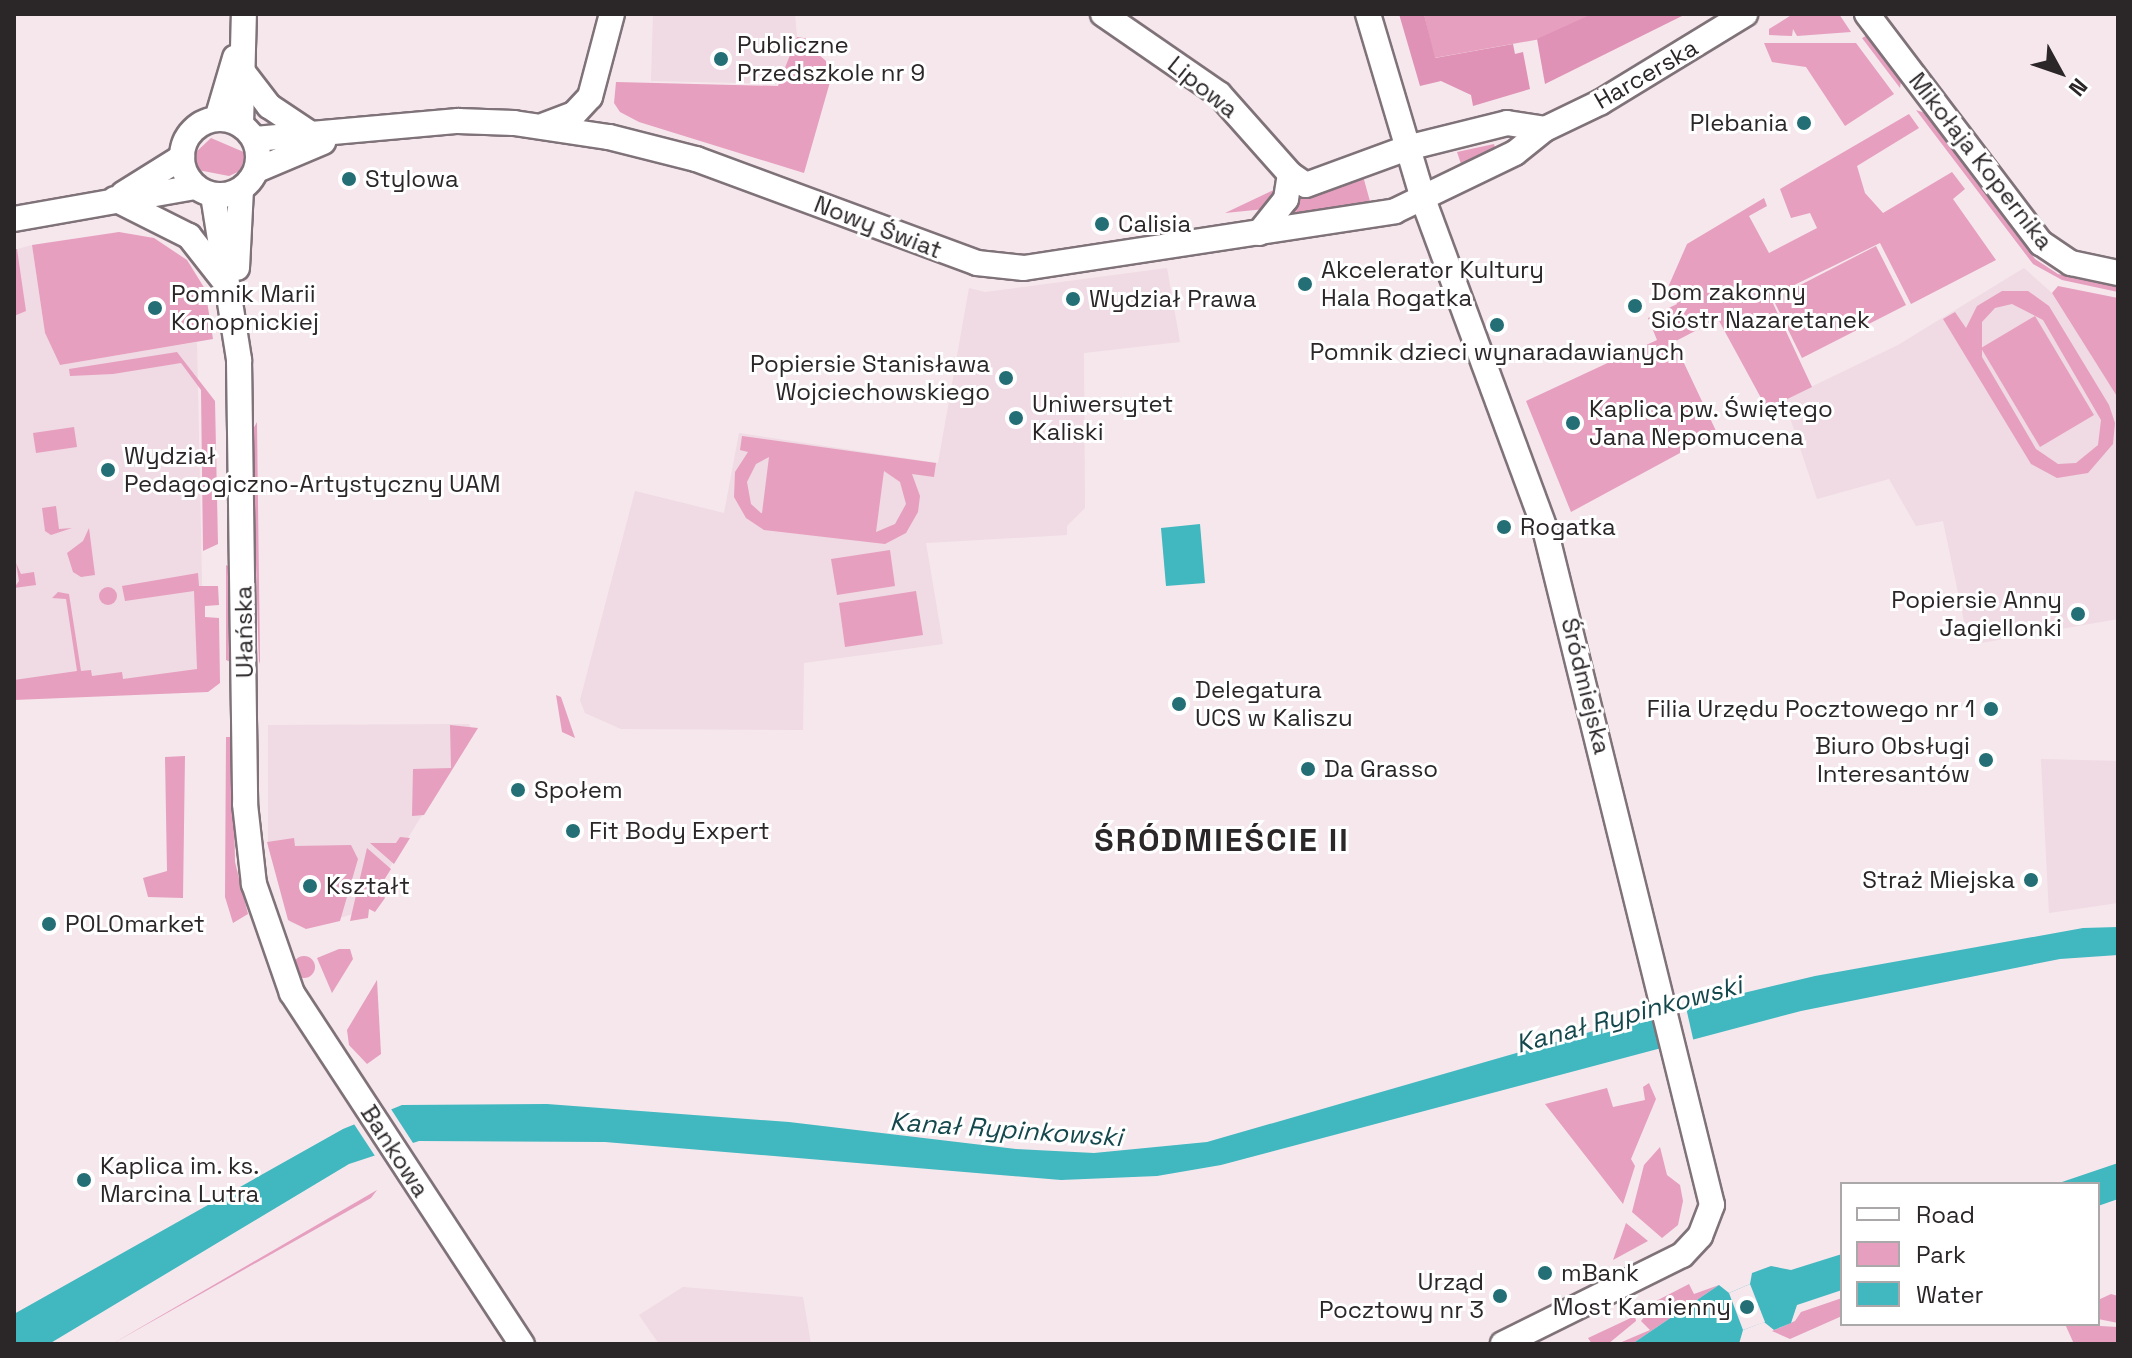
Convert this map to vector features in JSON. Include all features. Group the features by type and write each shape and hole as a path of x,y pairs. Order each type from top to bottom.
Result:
{"street":[{"path":"543,126 580,109 596,87 612,14"},
{"name":"Lipowa","path":"1103,14 1219,94 1290,174"},
{"name":"Śródmiejska","path":"1368,14 1423,199 1545,529 1712,1205 1700,1236 1663,1268 1503,1344"},
{"name":"Harcerska","path":"1423,199 1515,153 1545,129 1613,95 1745,14"},
{"name":"Mikołaja Kopernika","path":"1867,14 2041,243 2071,263 2118,273"},
{"path":"238,128 243,24"},
{"path":"14,219 115,199 241,190 257,170 238,128 243,24"},
{"path":"243,72 269,106 326,137"},
{"path":"596,87 604,118 634,141"},
{"name":"Nowy Świat","path":"238,128 326,137 429,123 543,126 634,141 1000,268 1384,214 1423,199"},
{"path":"1259,233 1286,199 1290,174 1306,185 1319,184 1407,148 1507,123 1545,129"},
{"path":"115,199 182,157 192,131 238,128"},
{"name":"Nowy Świat","path":"257,170 326,137"},
{"path":"182,157 204,191"},
{"name":"Ułańska","path":"241,190 234,306 241,413 246,838 275,954"},
{"name":"Ułańska","path":"204,191 234,306"},
{"path":"115,199 168,223 198,244 224,280 234,306"},
{"name":"Bankowa","path":"275,954 292,993 522,1344"}],"shaded area":[{"name":"Publiczne Przedszkole nr 9","path":"653,14 795,14 797,37 783,84 651,81"},
{"path":"1399,14 1424,14 1435,58 1513,44 1515,54 1523,52 1530,89 1473,106 1471,95 1441,81 1420,86"},
{"path":"1592,14 1686,14 1545,84 1537,39"},
{"name":"Wydział Pedagogiczno-Artystyczny UAM","path":"32,245 45,333 60,365 197,342 204,678 14,688 14,250"},
{"path":"1167,268 1180,342 1084,353 1085,508 1067,526 1067,535 926,543 943,644 804,663 803,730 621,729 585,713 580,700 635,491 724,513 739,433 938,463 969,288 985,292"},
{"path":"2024,268 2052,293 2118,398 2118,619 1969,645 1943,521 1916,526 1889,479 1817,499 1784,400 1898,345"},
{"path":"469,724 473,732 363,911 306,928 290,922 268,847 268,725"},
{"path":"2041,759 2118,761 2118,903 2049,913"},
{"path":"683,1287 803,1297 811,1344 659,1344 639,1315"}],"green space":[{"path":"1424,14 1596,14 1546,38 1434,58"},
{"path":"1793,14 1839,14 1851,32 1797,36 1793,29 1792,36 1769,35 1769,29"},
{"path":"1866,36 1901,81 1900,88 1862,38"},
{"path":"797,37 817,40 818,54 834,68 804,173 639,122 620,112 614,103 616,82 778,86"},
{"path":"1764,43 1856,43 1894,94 1845,126 1806,67 1772,62"},
{"path":"1916,110 1925,113 2035,259 2058,274 2118,287 2118,292 2062,280 2033,264"},
{"path":"1909,114 1919,128 1857,166 1865,193 1883,213 1952,172 1965,189 1953,199 1996,260 1911,304 1880,243 1770,297 1812,387 1767,409 1718,319 1674,342 1717,433 1571,512 1526,401 1657,340 1648,318 1677,304 1669,285 1687,244 1764,198 1767,206 1749,216 1769,253 1817,228 1810,213 1791,218 1780,189"},
{"path":"211,138 246,153 240,171 229,176 198,170 195,153"},
{"path":"1494,144 1496,151 1462,167 1457,152"},
{"path":"1363,176 1371,205 1291,213 1298,194 1319,194"},
{"path":"1278,188 1265,209 1225,213"},
{"path":"119,232 154,238 187,260 205,289 213,339 60,365 45,333 32,245"},
{"path":"1876,246 1906,305 1802,358 1773,299"},
{"path":"17,249 26,311 14,316 14,250"},
{"path":"2058,286 2118,298 2118,398 2052,293"},
{"path":"2002,291 2028,291 2049,306 2109,405 2115,423 2113,444 2088,473 2057,478 2031,464 1943,319 1955,312 1966,328 1977,306","holes":["2012,304 2043,320 2101,420 2098,445 2076,463 2058,464 2036,449 1982,357 1982,322 1995,308"]},
{"path":"2035,316 2094,415 2040,447 1981,348"},
{"path":"177,352 215,401 218,544 203,551 201,390 181,363 113,374 70,376 69,369"},
{"path":"257,422 260,661 259,664 252,431"},
{"path":"74,427 77,447 36,453 33,433"},
{"path":"742,436 936,463 934,477 912,474 920,496 918,512 906,533 885,544 764,530 746,518 734,497 735,472 748,452 740,450","holes":["769,457 762,513 761,513 751,504 747,482 756,464","884,471 900,482 906,504 895,524 876,532"]},
{"path":"56,506 59,529 72,528 51,535 45,531 42,508"},
{"path":"89,528 95,575 81,577 73,572 67,553 83,541"},
{"path":"890,550 895,586 837,595 831,559"},
{"path":"16,563 21,574 34,572 36,585 14,588 19,581"},
{"path":"226,565 231,568 233,663 226,660"},
{"path":"198,573 199,586 218,586 219,605 205,606 205,617 219,618 220,683 208,692 14,700 14,680 77,671 66,599 52,598 58,592 69,594 81,671 91,670 92,676 122,672 123,679 197,669 194,591 125,601 122,586"},
{"path":"104,587 112,587 117,596 115,603 104,605 99,600 99,592"},
{"path":"916,591 923,635 845,647 839,603"},
{"path":"556,695 561,697 575,738 562,732"},
{"path":"450,725 478,728 424,815 412,816 413,769 451,768"},
{"path":"226,737 233,737 235,862 248,914 233,923 225,897"},
{"path":"185,756 183,898 148,897 143,878 167,871 165,757"},
{"path":"400,837 410,838 394,864 370,843 396,843"},
{"path":"294,838 295,846 351,845 358,859 340,921 306,929 288,920 267,842"},
{"path":"367,848 391,869 379,888 385,898 375,912 369,909 368,918 350,921"},
{"path":"339,949 350,949 353,959 332,993 317,958"},
{"path":"304,956 315,967 304,978 293,967"},
{"path":"377,980 381,1054 367,1064 349,1045 347,1030"},
{"path":"1649,1083 1656,1099 1631,1159 1635,1166 1623,1204 1545,1104 1607,1088 1613,1107 1645,1100 1643,1087"},
{"path":"1660,1147 1667,1175 1680,1185 1683,1201 1678,1225 1662,1238 1632,1212 1644,1165"},
{"path":"377,1190 371,1198 112,1344"},
{"path":"1626,1223 1648,1241 1613,1260"},
{"path":"1689,1284 1694,1294 1719,1285 1632,1344 1617,1344 1650,1330 1641,1321 1658,1300"},
{"path":"2111,1294 2118,1296 2118,1323 2100,1319 2100,1299"},
{"path":"1840,1299 1840,1317 1790,1339 1772,1331 1795,1321 1801,1312"},
{"path":"1635,1316 1636,1321 1608,1344 1592,1344 1588,1338"},
{"path":"2066,1326 2118,1327 2118,1344 2074,1344"}],"water":[{"path":"1200,524 1205,583 1166,586 1161,528"},
{"path":"2118,927 2118,955 2060,959 1801,1011 1221,1165 1157,1176 1061,1180 605,1142 419,1141 349,1164 49,1344 14,1344 14,1314 343,1129 402,1105 547,1104 789,1122 1016,1149 1094,1153 1207,1142 1635,1019 1815,976 2083,928"},
{"path":"2118,1163 2118,1199 2100,1205 2100,1182 2062,1182"},
{"path":"1840,1255 1840,1291 1797,1305 1791,1323 1774,1330 1764,1322 1743,1330 1739,1344 1632,1344 1719,1285 1729,1293 1750,1284 1752,1273 1771,1266 1791,1270"}],"pier":[{"path":"1685,1003 1694,1043 1661,1052 1651,1011"},
{"path":"389,1106 415,1146 377,1159 352,1121"},
{"name":"Most Kamienny","path":"1750,1284 1765,1322 1743,1330 1729,1293"}],"place":[{"name":"Publiczne Przedszkole nr 9","path":"721,59"},
{"name":"Plebania","path":"1804,123"},
{"name":"Stylowa","path":"349,179"},
{"name":"Calisia","path":"1102,224"},
{"name":"Akcelerator Kultury Hala Rogatka","path":"1305,284"},
{"name":"Wydział Prawa","path":"1073,299"},
{"name":"Dom zakonny Sióstr Nazaretanek","path":"1635,306"},
{"name":"Pomnik Marii Konopnickiej","path":"155,308"},
{"name":"Pomnik dzieci wynaradawianych","path":"1497,325"},
{"name":"Popiersie Stanisława Wojciechowskiego","path":"1006,378"},
{"name":"Uniwersytet Kaliski","path":"1016,418"},
{"name":"Kaplica pw. Świętego Jana Nepomucena","path":"1573,423"},
{"name":"Wydział Pedagogiczno-Artystyczny UAM","path":"108,470"},
{"name":"Rogatka","path":"1504,527"},
{"name":"Popiersie Anny Jagiellonki","path":"2078,614"},
{"name":"Delegatura UCS w Kaliszu","path":"1179,704"},
{"name":"Filia Urzędu Pocztowego nr 1","path":"1991,709"},
{"name":"Biuro Obsługi Interesantów","path":"1986,760"},
{"name":"Da Grasso","path":"1308,769"},
{"name":"Społem","path":"518,790"},
{"name":"Fit Body Expert","path":"573,831"},
{"name":"Straż Miejska","path":"2031,880"},
{"name":"Kształt","path":"310,886"},
{"name":"POLOmarket","path":"49,924"},
{"name":"Kaplica im. ks. Marcina Lutra","path":"84,1180"},
{"name":"mBank","path":"1545,1273"},
{"name":"Urząd Pocztowy nr 3","path":"1500,1296"},
{"name":"Most Kamienny","path":"1747,1307"}],"district":[{"name":"ŚRÓDMIEŚCIE II","path":"1222,840"}],"water label":[{"name":"Kanał Rypinkowski","path":"1629,1015"},
{"name":"Kanał Rypinkowski","path":"1006,1130"}]}
